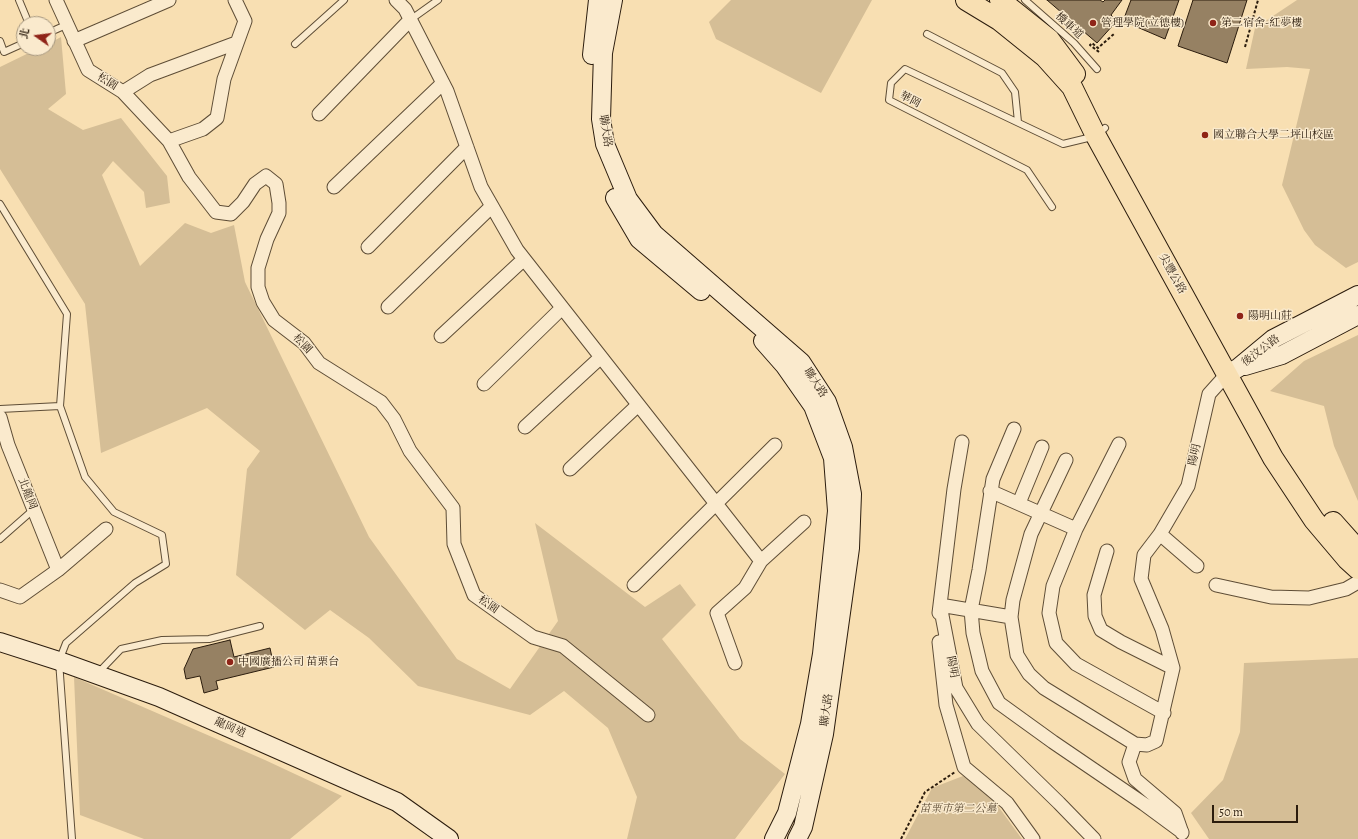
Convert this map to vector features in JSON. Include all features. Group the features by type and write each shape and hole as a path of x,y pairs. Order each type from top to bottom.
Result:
{"main road":[{"name":"尖豐公路","path":"966,0 999,20 1045,57 1072,87 1100,132 1233,371 1300,480 1343,534 1358,550"},
{"name":"尖豐公路","path":"1000,0 1049,39 1080,80 1100,132"},
{"name":"尖豐公路","path":"1233,371 1273,458 1292,488 1331,542 1358,569"}],"street":[{"name":"松園","path":"56,0 88,70 123,92 169,141 189,177 216,212 231,214 243,202 255,184 266,176 276,184 279,203 278,213 258,268 258,287 263,302 274,320 304,343 319,363 381,402 394,419 410,450 453,508 454,544 474,595 533,637 563,646 648,715"},
{"path":"74,41 169,0"},
{"path":"169,141 203,129 217,118 224,79 245,21 235,0"},
{"path":"396,0 405,9 443,83 481,187 517,250 761,562"},
{"name":"聯大路","path":"598,0 590,88 593,140 615,198 639,240 764,342 785,366 813,406 833,458 838,511 824,734 803,827 797,839"},
{"name":"聯大路","path":"613,0 603,53 601,119 605,144 628,199 654,234 801,362 827,402 843,447 852,494 850,548 828,654 810,724 786,813 774,839"},
{"path":"318,114 410,20"},
{"path":"123,92 150,75 236,43"},
{"path":"334,187 443,83"},
{"path":"368,246 467,147"},
{"path":"388,307 492,206"},
{"path":"441,336 524,259"},
{"name":"後汶公路","path":"1233,371 1273,339 1358,295"},
{"path":"484,384 562,308"},
{"name":"後汶公路","path":"1233,371 1282,355 1358,315"},
{"path":"525,427 601,357"},
{"name":"陽明","path":"1135,744 1147,745 1156,741 1164,713 1173,668 1162,629 1141,579 1144,555 1160,534 1188,486 1210,394 1233,371"},
{"path":"570,469 638,405"},
{"name":"北龍岡","path":"0,417 8,445 58,570"},
{"path":"1014,429 993,479 990,491 979,570 971,610 973,633 982,671 999,703 1058,746 1144,804 1182,836"},
{"name":"陽明","path":"962,442 954,489 940,605 956,688 978,724 1094,839"},
{"path":"1119,444 1076,529 1053,586 1049,613 1056,643 1076,664 1164,713"},
{"path":"634,585 714,503 775,445"},
{"path":"1019,503 1042,447"},
{"path":"1066,460 1032,534 1013,600 1011,618 1017,655 1029,674 1044,688 1135,744 1129,762 1135,779 1175,813 1182,836"},
{"path":"990,491 1076,529"},
{"path":"735,663 717,613 744,588 761,562 804,522"},
{"path":"0,590 20,597 58,570 106,529"},
{"path":"1160,534 1197,566"},
{"path":"1107,551 1094,595 1094,616 1101,630 1121,642 1173,668"},
{"path":"1216,585 1271,597 1309,598 1346,589 1358,582"},
{"path":"1011,618 940,605 937,622 946,705 964,767 1007,803 1033,839"},
{"name":"龍岡道","path":"0,642 97,674 159,697 397,802 449,839"}],"lane":[{"path":"19,0 26,16"},
{"path":"295,44 344,0"},
{"path":"410,20 438,0"},
{"name":"機車道","path":"1025,0 1074,42 1097,69"},
{"path":"56,28 66,24"},
{"path":"928,34 1002,72 1015,92 1018,122"},
{"path":"0,41 4,52 16,47"},
{"name":"華岡","path":"1052,207 1027,170 889,100 890,82 905,69 1063,144 1100,132"},
{"path":"0,204 67,314 60,406 85,477 114,512 162,535 166,564 135,583 66,643 59,661 72,839"},
{"path":"0,409 60,406"},
{"path":"0,539 34,510"},
{"path":"97,674 122,649 162,640 209,639 260,626"}],"path":[{"path":"1245,48 1258,0"},
{"path":"1099,52 1090,45 1092,43 1098,48 1115,33"},
{"path":"901,839 925,792 964,767"}],"green space":[{"path":"731,0 872,0 821,93 716,39 709,22"},
{"path":"1297,0 1358,0 1358,262 1346,268 1315,245 1304,230 1282,185 1310,69 1287,67 1246,69 1255,28"},
{"path":"61,37 66,94 48,109 83,130 121,118 167,176 170,203 146,208 144,192 113,161 102,175 140,266 185,223 211,233 234,225 245,282 369,537 457,659 510,689 558,621 535,523 645,607 680,584 696,605 662,639 740,739 785,774 735,839 627,839 637,797 608,728 564,691 530,715 418,686 369,638 330,610 305,630 236,575 247,469 260,451 207,408 101,453 85,304 0,169 0,67 23,56 56,56 56,40"},
{"path":"1358,335 1358,501 1334,446 1324,406 1270,391 1304,361"},
{"path":"1358,658 1358,839 1209,839 1191,813 1223,780 1240,732 1244,663"},
{"path":"74,677 265,760 342,796 290,839 144,839 80,815"},
{"name":"苗栗市第二公墓","path":"963,776 987,791 1022,839 905,839 932,788"}],"building":[{"name":"管理學院(立德樓)","path":"1047,0 1100,0 1103,2 1105,0 1122,0 1111,15 1114,18 1111,21 1114,24 1097,43"},
{"path":"1131,0 1179,0 1165,39 1123,21"},
{"name":"第二宿舍-紅夢樓","path":"1193,0 1247,0 1227,63 1178,46"},
{"name":"中國廣播公司 苗栗台","path":"230,640 234,657 270,648 274,667 216,681 218,689 204,693 200,676 186,679 184,669 193,649"}],"place":[{"name":"管理學院(立德樓)","path":"1093,23"},
{"name":"第二宿舍-紅夢樓","path":"1213,23"},
{"name":"國立聯合大學二坪山校區","path":"1205,135"},
{"name":"陽明山莊","path":"1240,316"},
{"name":"中國廣播公司 苗栗台","path":"230,662"}]}
